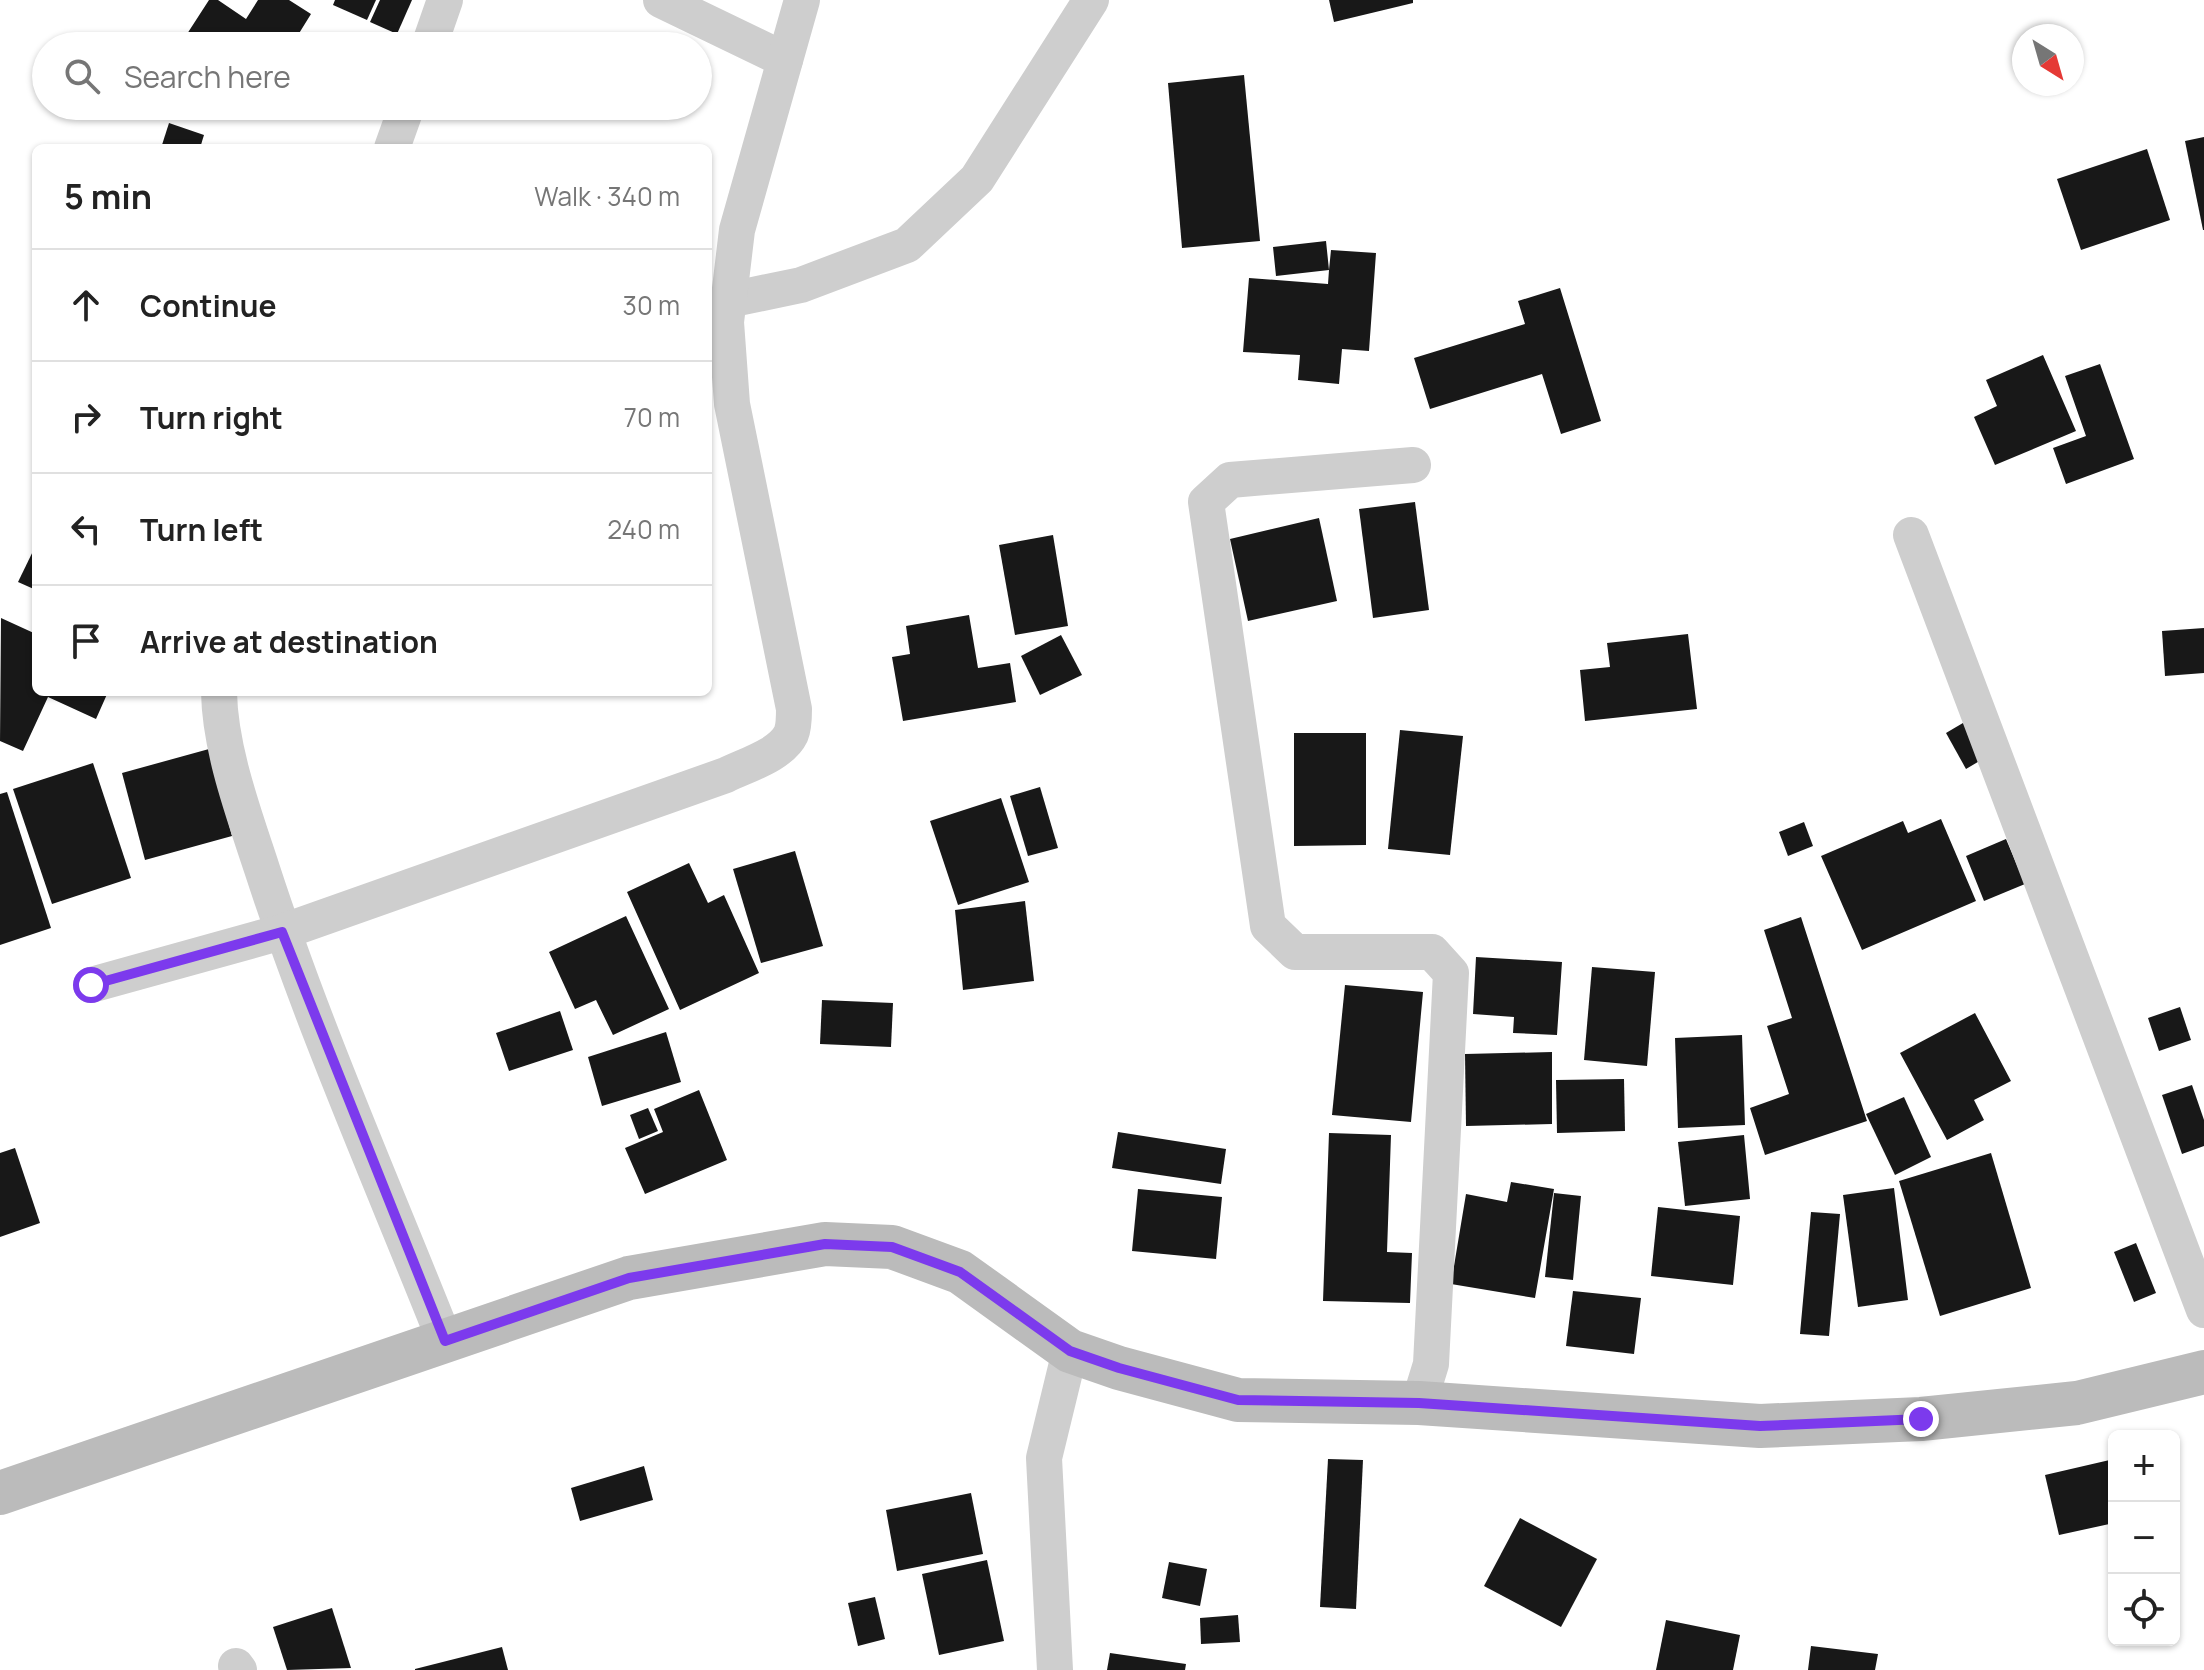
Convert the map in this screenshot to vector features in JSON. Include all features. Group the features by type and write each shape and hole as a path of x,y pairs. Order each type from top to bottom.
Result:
{"street":[{"path":"434,32 445,0"},
{"path":"661,0 785,60"},
{"path":"91,985 282,932 726,775 776,751 787,741 793,731 794,709 732,404 726,322 737,230 802,0"},
{"path":"729,300 801,285 907,245 977,179 1091,0"},
{"path":"393,144 402,120"},
{"path":"1413,465 1230,480 1206,502 1268,926 1295,952 1432,952 1451,973 1431,1364 1419,1403"},
{"path":"1911,535 2204,1310"},
{"path":"219,696 219,722 282,932 445,1341"},
{"path":"0,1493 629,1278 825,1244 892,1247 960,1272 1070,1351 1119,1368 1238,1400 1419,1403 1760,1426 1921,1419 2077,1403 2204,1372"},
{"path":"1055,1670 1044,1458 1070,1351"}],"building":[{"path":"209,0 218,0 246,19 258,0 289,0 311,14 300,32 188,32"},
{"path":"335,0 376,0 367,20 333,5"},
{"path":"380,0 412,0 398,32 370,22"},
{"path":"1329,0 1413,0 1413,3 1334,22"},
{"path":"1244,75 1260,241 1182,248 1168,83"},
{"path":"169,123 204,135 201,144 162,144"},
{"path":"2204,137 2204,230 2203,230 2185,141"},
{"path":"2147,149 2170,220 2081,250 2057,179"},
{"path":"1326,241 1329,270 1276,276 1273,247"},
{"path":"1331,250 1376,253 1369,351 1342,349 1339,384 1298,380 1300,355 1243,352 1249,278 1328,284"},
{"path":"1560,288 1601,421 1561,434 1542,374 1430,409 1414,358 1525,324 1518,301"},
{"path":"2043,355 2076,431 1995,465 1974,417 1997,406 1986,380"},
{"path":"2100,364 2134,459 2066,484 2053,448 2086,436 2065,376"},
{"path":"1415,502 1429,610 1373,618 1359,509"},
{"path":"1319,518 1337,601 1248,621 1230,539"},
{"path":"1053,535 1068,626 1015,635 999,545"},
{"path":"32,553 32,588 18,582"},
{"path":"969,615 978,668 1010,663 1016,702 903,721 892,657 910,654 906,626"},
{"path":"1,618 32,632 32,696 106,696 96,719 48,697 23,751 0,741"},
{"path":"2204,628 2204,673 2165,676 2162,631"},
{"path":"1688,634 1697,709 1585,721 1580,670 1610,667 1607,643"},
{"path":"1061,635 1082,675 1040,695 1021,656"},
{"path":"1968,720 1988,756 1966,769 1946,733"},
{"path":"1400,730 1463,736 1450,855 1388,849"},
{"path":"1294,733 1366,733 1366,845 1294,846"},
{"path":"209,749 232,836 145,860 122,773"},
{"path":"93,763 131,878 52,904 13,789"},
{"path":"1040,787 1058,848 1028,856 1010,796"},
{"path":"7,792 51,928 0,945 0,794"},
{"path":"1001,798 1029,882 958,905 930,821"},
{"path":"1941,819 1976,901 1862,950 1821,856 1903,821 1908,833"},
{"path":"1804,822 1813,846 1788,856 1779,832"},
{"path":"2006,839 2025,884 1984,901 1966,856"},
{"path":"795,851 823,946 761,963 733,869"},
{"path":"689,863 708,903 724,895 759,973 680,1010 627,892"},
{"path":"1025,901 1034,981 963,990 955,910"},
{"path":"626,916 669,1009 613,1035 596,1000 575,1009 549,952"},
{"path":"1801,917 1867,1121 1765,1155 1750,1108 1789,1094 1767,1026 1792,1018 1764,930"},
{"path":"1476,957 1562,962 1557,1035 1513,1033 1514,1017 1473,1014"},
{"path":"1592,967 1655,972 1647,1066 1584,1060"},
{"path":"1345,985 1423,992 1411,1122 1332,1115"},
{"path":"822,1000 893,1003 891,1047 820,1044"},
{"path":"2180,1007 2191,1040 2159,1051 2148,1018"},
{"path":"560,1011 573,1050 509,1071 496,1033"},
{"path":"1975,1013 2011,1081 1974,1100 1984,1120 1947,1140 1900,1053"},
{"path":"666,1032 681,1082 602,1106 588,1057"},
{"path":"1742,1035 1745,1125 1678,1128 1675,1038"},
{"path":"1552,1052 1552,1124 1466,1126 1465,1054"},
{"path":"1624,1079 1625,1131 1557,1133 1556,1080"},
{"path":"2192,1085 2204,1120 2204,1146 2182,1154 2162,1095"},
{"path":"699,1090 727,1160 645,1194 625,1148 663,1132 654,1109"},
{"path":"1904,1097 1931,1157 1895,1175 1866,1114"},
{"path":"648,1108 658,1131 639,1139 630,1115"},
{"path":"1118,1132 1226,1149 1221,1184 1112,1168"},
{"path":"1329,1133 1391,1135 1387,1252 1412,1253 1410,1303 1323,1301"},
{"path":"1744,1135 1750,1199 1685,1206 1678,1142"},
{"path":"15,1148 40,1223 0,1237 0,1153"},
{"path":"1991,1153 2031,1288 1940,1316 1899,1181"},
{"path":"1511,1182 1554,1189 1535,1298 1451,1284 1466,1194 1507,1202"},
{"path":"1894,1188 1908,1300 1858,1307 1843,1195"},
{"path":"1138,1189 1222,1197 1216,1259 1132,1251"},
{"path":"1554,1193 1581,1196 1573,1280 1545,1277"},
{"path":"1658,1207 1740,1216 1733,1285 1651,1276"},
{"path":"1811,1212 1840,1214 1829,1336 1800,1334"},
{"path":"2136,1243 2156,1293 2134,1302 2114,1252"},
{"path":"1573,1291 1641,1298 1634,1354 1566,1346"},
{"path":"1328,1459 1363,1460 1356,1609 1320,1607"},
{"path":"2108,1460 2108,1524 2059,1535 2045,1475"},
{"path":"644,1466 653,1500 580,1521 571,1488"},
{"path":"971,1493 983,1554 897,1571 886,1510"},
{"path":"1520,1518 1597,1559 1561,1627 1484,1586"},
{"path":"987,1560 1004,1641 939,1655 922,1574"},
{"path":"1169,1562 1207,1569 1200,1606 1162,1598"},
{"path":"875,1597 885,1639 858,1646 848,1603"},
{"path":"332,1608 351,1668 287,1670 273,1627"},
{"path":"1238,1615 1240,1642 1201,1644 1200,1618"},
{"path":"1666,1620 1740,1635 1733,1670 1656,1670"},
{"path":"1811,1646 1878,1654 1875,1670 1808,1670"},
{"path":"502,1647 508,1670 415,1670 415,1669"},
{"path":"1110,1653 1186,1664 1185,1670 1107,1670"}],"route":[{"path":"91,985 282,932 445,1341 629,1278 825,1244 892,1247 960,1272 1070,1351 1119,1368 1238,1400 1419,1403 1760,1426 1921,1419"}]}
